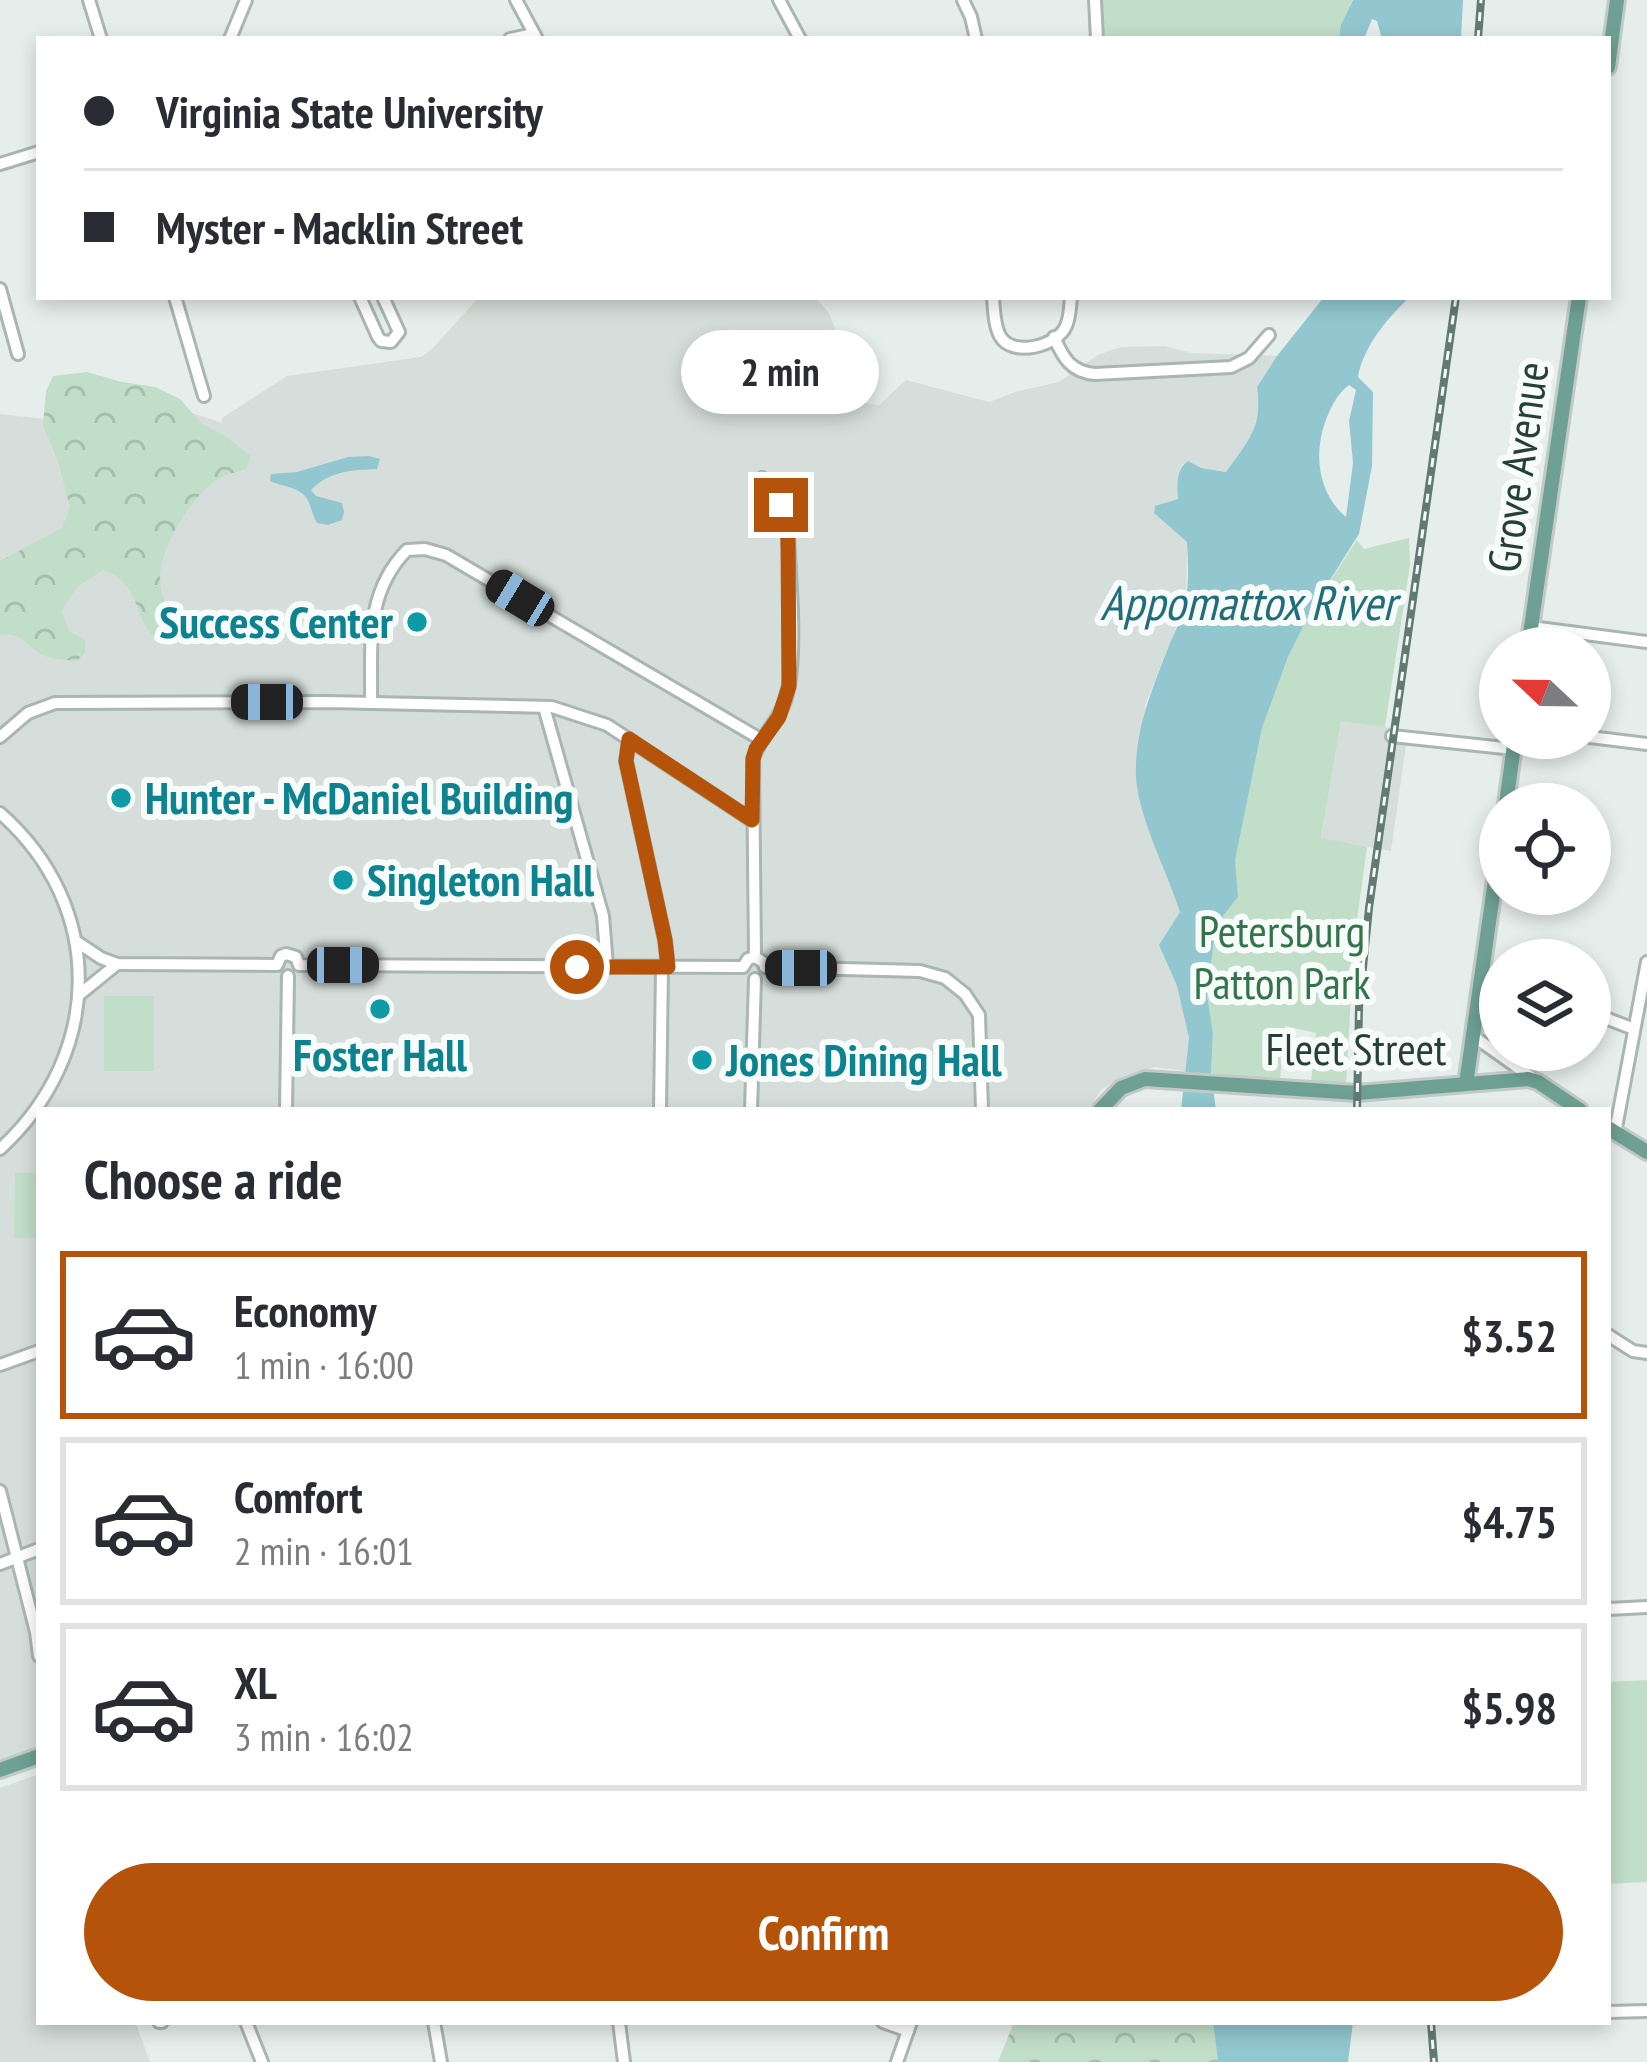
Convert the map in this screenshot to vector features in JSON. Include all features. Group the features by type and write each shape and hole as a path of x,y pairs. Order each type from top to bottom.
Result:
{"main road":[{"path":"1611,45 1617,0"},
{"name":"Grove Avenue","path":"1531,627 1579,300"},
{"path":"1466,1084 1479,993"},
{"name":"Fleet Street","path":"1102,1107 1112,1095 1144,1079 1357,1094 1528,1079 1538,1082"},
{"path":"1538,1082 1576,1107"},
{"path":"1611,1131 1647,1152"},
{"path":"0,1770 36,1757"}],"street":[{"path":"89,0 100,36"},
{"path":"231,36 246,0"},
{"path":"516,0 535,36"},
{"path":"779,0 798,36"},
{"path":"963,0 975,36"},
{"path":"1095,0 1096,36"},
{"path":"0,164 36,153"},
{"path":"0,289 4,317 18,354"},
{"path":"176,300 204,396"},
{"path":"361,300 377,337 391,343 399,332 384,300"},
{"path":"993,300 997,331 1011,346 1035,347 1062,334 1071,300"},
{"path":"1054,338 1072,367 1095,374 1231,367 1250,358 1269,335"},
{"path":"755,957 753,759 779,717 790,675 787,521 762,478"},
{"path":"370,703 373,613 379,590 407,550 425,549 446,555 763,740"},
{"path":"1611,637 1647,641"},
{"path":"0,737 28,712 55,704 544,706 589,717 752,820"},
{"path":"544,706 603,916 607,966"},
{"path":"1392,736 1479,741"},
{"path":"629,739 626,761 665,940 660,1107"},
{"path":"1611,740 1647,744"},
{"path":"0,813 28,840 54,876 77,942 80,994 65,1055 37,1107"},
{"path":"77,942 117,964 277,965"},
{"path":"286,954 296,958 298,965 288,976 277,965 286,954"},
{"path":"755,957 765,968 755,979 743,967 755,957"},
{"path":"1611,1131 1647,962"},
{"path":"80,994 117,964"},
{"path":"298,965 743,967"},
{"path":"765,968 920,970 945,978 965,994 979,1015 982,1107"},
{"path":"286,1107 288,976"},
{"path":"751,1107 755,979"},
{"path":"1611,1020 1634,1029"},
{"path":"1473,1036 1538,1082"},
{"path":"1632,1042 1647,1050"},
{"path":"0,1149 36,1109"},
{"path":"1611,1337 1633,1351 1647,1353"},
{"path":"0,1365 36,1352"},
{"path":"0,1491 36,1642"},
{"path":"0,1564 36,1550"},
{"path":"1611,1609 1647,1607"},
{"path":"1611,2012 1647,2011"},
{"path":"247,2025 262,2062"},
{"path":"435,2025 441,2062"},
{"path":"619,2025 624,2062"},
{"path":"897,2062 910,2027"}],"shaded area":[{"path":"476,300 818,300 829,313 863,403 879,405 906,380 989,402 1059,382 1098,355 1121,347 1277,356 1257,387 1260,404 1250,443 1227,472 1188,461 1183,464 1178,499 1154,512 1187,542 1186,603 1145,705 1168,875 1180,912 1159,945 1177,986 1189,1038 1185,1071 1155,1067 1121,1077 1101,1090 1090,1107 36,1107 36,1746 0,1760 0,414 65,421 154,400 222,423 222,418 287,376 421,357"},
{"path":"1341,720 1408,731 1391,851 1321,839"},
{"path":"36,1775 36,2025 136,2025 150,2062 0,2062 0,1788"}],"green space":[{"path":"1102,0 1352,0 1340,36 1103,36"},
{"path":"87,372 155,387 180,399 202,424 251,456 246,469 208,486 172,537 161,565 167,616 161,642 145,625 125,584 103,570 77,587 61,611 69,631 85,640 85,652 77,661 49,657 20,638 0,635 0,561 62,528 70,507 43,425 46,391 53,376"},
{"name":"Petersburg Patton Park","path":"1409,538 1410,565 1385,727 1341,721 1321,838 1367,847 1354,942 1346,1086 1311,1082 1316,1033 1285,1026 1280,1080 1213,1074 1207,995 1216,925 1238,897 1234,860 1262,728 1288,657 1313,607 1357,540 1364,549"},
{"path":"104,996 154,996 154,1071 104,1071"},
{"path":"15,1173 36,1173 36,1238 14,1238"},
{"path":"1647,1680 1647,1882 1611,1884 1611,1682"},
{"path":"1013,2025 1213,2025 1218,2062 998,2062"}],"water":[{"path":"1353,0 1463,0 1461,36 1381,36 1372,19 1365,36 1339,36"},
{"name":"Appomattox River","path":"1322,300 1407,300 1378,333 1358,377 1373,392 1372,466 1359,534 1288,657 1262,728 1235,860 1238,897 1216,925 1207,995 1216,1107 1181,1107 1189,1038 1177,986 1159,945 1180,912 1142,810 1136,760 1146,709 1185,605 1187,542 1154,513 1155,506 1178,499 1179,473 1188,461 1226,472 1252,433 1258,413 1257,387","holes":["1349,385 1356,390 1349,421 1353,463 1346,517 1329,496 1319,457 1327,417"]},
{"path":"369,456 380,459 377,469 333,475 311,490 342,503 342,520 328,525 317,523 302,493 270,481 271,474"},
{"path":"1213,2025 1353,2025 1348,2062 1218,2062"}],"railway":[{"path":"1478,36 1481,0"},
{"path":"1357,1107 1359,1007 1369,908 1456,300"},
{"path":"1431,2025 1434,2062"}],"place":[{"name":"Success Center","path":"417,622"},
{"name":"Hunter - McDaniel Building","path":"121,798"},
{"name":"Singleton Hall","path":"343,880"},
{"name":"Foster Hall","path":"380,1009"},
{"name":"Jones Dining Hall","path":"702,1060"}],"route":[{"path":"577,967 668,967 626,761 629,739 752,820 753,759 779,717 789,686 788,540 781,505"}]}
